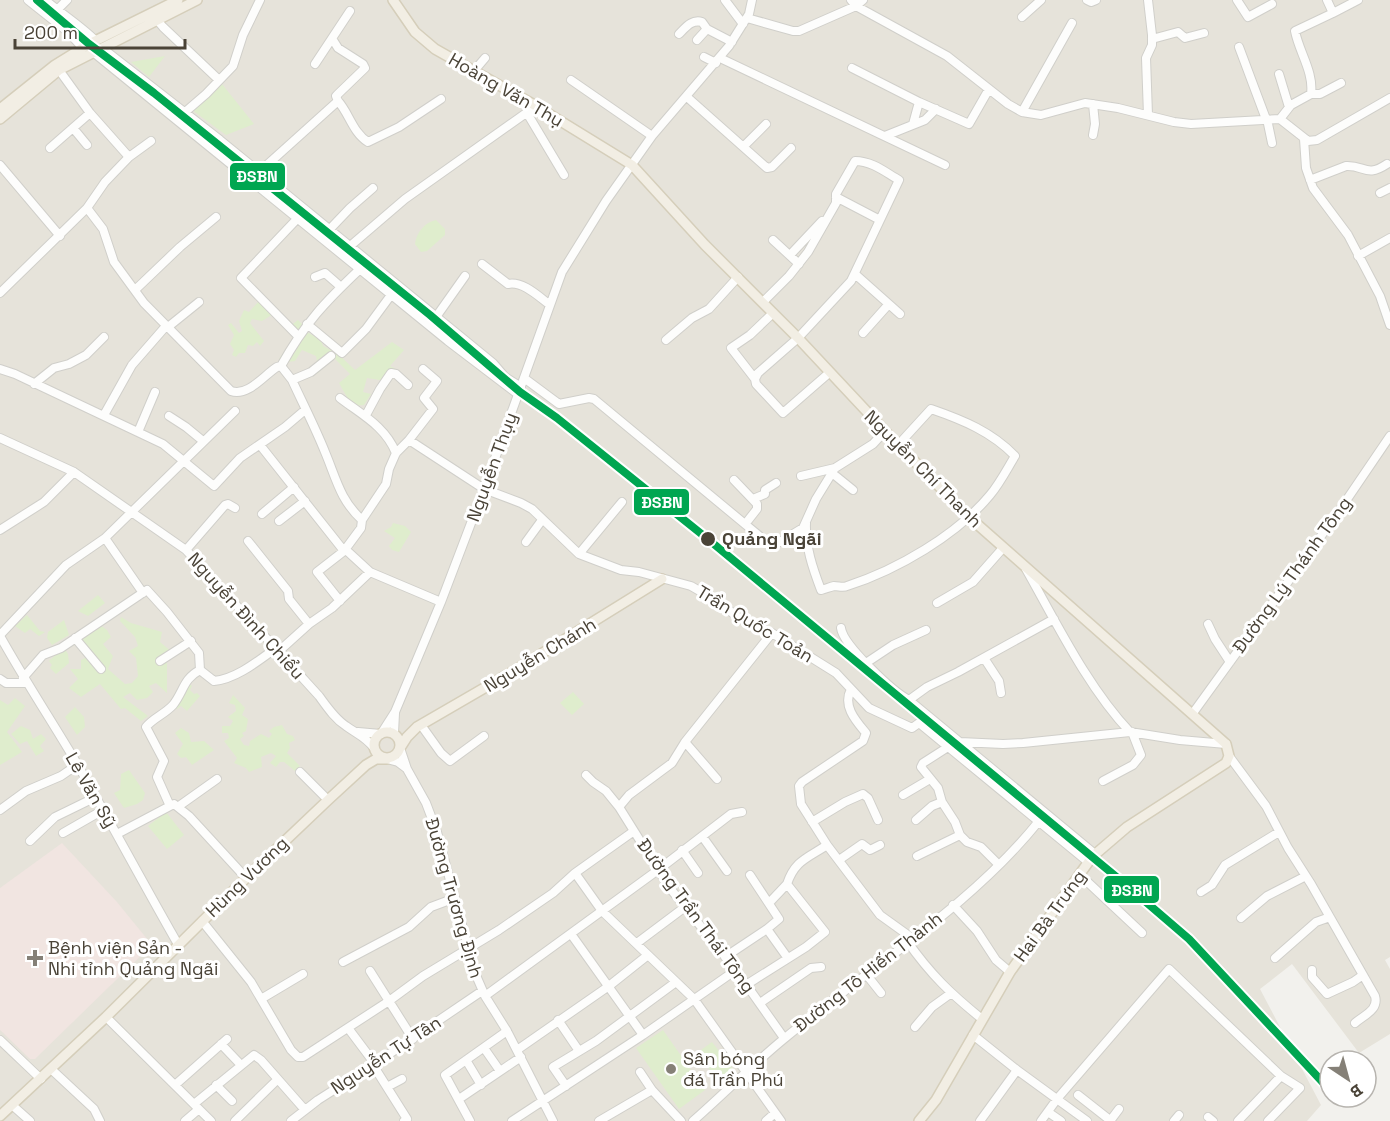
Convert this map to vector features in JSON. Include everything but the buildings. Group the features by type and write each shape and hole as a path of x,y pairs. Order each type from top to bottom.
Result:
{"main road":[{"path":"0,119 59,70 93,52 99,44 178,0"},
{"path":"0,109 55,65 83,48 99,44 157,20 197,0"},
{"name":"Hoàng Văn Thụ","path":"393,0 415,32 425,41 632,165"},
{"name":"Nguyễn Chí Thanh","path":"632,165 969,517 1226,744"},
{"name":"Nguyễn Chánh","path":"419,726 532,660 662,579"},
{"path":"366,765 375,740 381,734 419,726"},
{"path":"366,765 376,759 387,759 396,755 407,737 419,726"},
{"path":"394,733 399,740 400,748"},
{"path":"1226,744 1229,756"},
{"path":"374,748 379,756 387,759"},
{"name":"Hai Bà Trưng","path":"920,1121 936,1100 1010,972 1088,862 1126,827 1220,768 1229,756"},
{"name":"Hùng Vương","path":"0,1116 106,1017 246,878 366,765"}],"street":[{"path":"28,0 67,31 83,48"},
{"path":"45,0 78,27 85,29 99,44 493,363 520,391"},
{"path":"57,10 67,0"},
{"path":"184,113 233,66 243,34 260,0"},
{"path":"725,0 745,21 793,32 863,0"},
{"name":"Nguyễn Thụy","path":"395,712 441,602 484,489 562,272 606,201 652,136 732,42 745,21 753,0"},
{"path":"1022,17 1041,0"},
{"path":"1087,0 1090,2 1096,0"},
{"path":"1148,0 1152,39 1152,45 1146,58 1148,115"},
{"path":"1327,0 1333,13"},
{"path":"1311,94 1312,86 1307,64 1295,31 1358,0"},
{"path":"1239,1 1248,17 1272,4"},
{"path":"853,3 947,56 1022,112 1041,115 1085,103 1191,124 1280,119 1308,141 1317,140 1390,98"},
{"path":"315,64 350,11"},
{"path":"157,20 219,80"},
{"path":"679,34 693,21 698,21 702,22 707,30 732,42"},
{"path":"1022,112 1072,23"},
{"path":"697,40 707,30"},
{"path":"1152,39 1178,33 1185,38 1204,33"},
{"path":"333,39 338,48 363,64 365,68 336,96 362,138 368,142 399,127 441,99"},
{"path":"1239,47 1267,119 1272,143"},
{"path":"93,52 391,295 520,391"},
{"path":"704,57 718,60 945,165"},
{"path":"474,71 485,58"},
{"path":"852,68 969,124 989,89"},
{"path":"59,70 90,113 129,157"},
{"path":"1279,74 1289,107"},
{"path":"571,80 652,136"},
{"path":"1280,119 1289,107 1311,94 1320,94 1341,83"},
{"path":"687,96 768,168 791,148"},
{"path":"258,172 338,101"},
{"path":"913,124 919,102"},
{"path":"1093,105 1095,124 1093,135"},
{"path":"349,247 405,199 536,106"},
{"path":"885,136 930,116 936,109"},
{"path":"50,148 90,113"},
{"path":"527,113 564,175"},
{"path":"744,146 766,124"},
{"path":"73,128 87,145"},
{"path":"1304,139 1303,150 1310,180 1317,194 1340,222 1380,296 1390,325"},
{"path":"0,294 14,277 60,236 87,208 105,182 129,157 151,141"},
{"path":"755,379 798,338 851,281 899,180 866,161 855,161 836,197 832,211 808,252 762,302"},
{"path":"1310,180 1346,166 1368,171 1387,164"},
{"path":"0,165 60,236"},
{"path":"329,230 373,188"},
{"path":"1380,193 1390,189"},
{"path":"836,197 880,220"},
{"path":"87,208 103,229 114,262 144,303 231,391 237,393 245,391 281,366 307,324 360,269"},
{"path":"790,255 832,211"},
{"path":"135,290 180,247 216,217"},
{"path":"297,219 241,278 298,336"},
{"path":"1358,256 1390,238"},
{"path":"773,240 799,264"},
{"path":"482,264 508,284 520,284 550,305"},
{"path":"315,277 325,273 341,287"},
{"path":"855,274 900,314"},
{"path":"436,317 465,276"},
{"path":"666,340 692,318 709,309 738,277"},
{"path":"1380,296 1390,292"},
{"path":"307,324 342,353 366,329 391,295"},
{"path":"104,416 132,365 167,326 199,302"},
{"path":"863,333 888,304"},
{"path":"773,313 750,335 731,348 755,379 756,384 783,413 829,373"},
{"path":"34,384 54,368 69,364 86,355 104,337"},
{"path":"292,380 311,372 332,356"},
{"path":"281,366 292,380 345,500 362,520"},
{"path":"0,369 163,444 216,486 240,458 305,410"},
{"path":"340,601 317,572 345,550 386,484 396,453 433,409 424,398 437,382 423,369"},
{"path":"366,415 391,373 396,374 408,385"},
{"path":"524,378 559,404 594,399 769,544 780,542 803,528 816,499 833,471"},
{"path":"138,432 154,393"},
{"path":"340,398 366,415 386,434 396,453"},
{"path":"806,524 812,566 821,590 836,586 844,587 882,574 918,553 969,517 998,484 1015,456 992,436 965,420 932,409 899,444"},
{"path":"0,635 66,565 105,538 131,510 235,411"},
{"path":"169,416 203,441"},
{"path":"801,477 833,471 873,444 885,431"},
{"name":"Đường Lý Thánh Tông","path":"1193,713 1337,514 1390,436"},
{"name":"Nguyễn Đình Chiểu","path":"0,438 74,472 186,550 319,696 331,713 346,727 366,738 374,748"},
{"name":"Trần Quốc Toản","path":"409,440 484,489 532,509 579,554 621,570 639,572 691,586 717,601 739,618 772,633 836,673 869,708 912,728 919,723 1088,862"},
{"path":"260,445 345,550 370,572 441,602"},
{"path":"833,471 853,490"},
{"path":"0,531 44,502 74,472"},
{"path":"734,480 757,504 757,509 746,523"},
{"path":"753,499 765,494 765,490 776,483"},
{"path":"261,514 294,487"},
{"path":"279,522 305,501"},
{"path":"579,554 622,502"},
{"path":"186,550 225,505 228,504 235,508"},
{"path":"526,543 542,520"},
{"path":"105,538 143,593"},
{"path":"248,541 288,591 289,599 309,624"},
{"path":"937,603 973,582 1003,548"},
{"path":"1024,567 1099,694 1131,732 1141,754 1133,765 1103,781"},
{"path":"0,679 6,683 25,680 43,655 61,648 148,591 199,653 200,670 214,681 222,680 246,669 277,650 340,601 370,572"},
{"path":"909,700 927,687 1054,619"},
{"path":"1208,624 1230,662"},
{"path":"841,628 844,639 866,663 1095,854"},
{"path":"866,663 893,645 926,630"},
{"path":"619,807 630,795 672,763 685,742 772,633"},
{"name":"Lê Văn Sỹ","path":"0,635 96,797 179,946"},
{"path":"75,638 100,669"},
{"path":"160,662 191,641"},
{"path":"984,657 999,681 1000,693"},
{"path":"170,806 157,777 164,761 146,727 171,706 186,681 200,670"},
{"path":"851,689 848,703 851,713 866,733 866,737 802,782 799,786 801,804 827,845 880,915 910,940 927,969 950,994 982,1019"},
{"path":"394,733 395,712"},
{"path":"358,732 381,734 395,712"},
{"path":"419,726 441,753 450,760 484,736"},
{"path":"960,742 1023,743 1131,732 1226,744"},
{"path":"685,742 717,779"},
{"path":"948,747 921,765 922,770 938,788 942,802 955,822 960,836 981,847 999,865"},
{"name":"Đường Trương Định","path":"400,748 407,769 426,803 437,832 467,948 483,993 519,1053 553,1121"},
{"path":"1229,756 1266,806 1375,996 1377,1004 1375,1008 1355,1023"},
{"path":"387,759 398,762 407,769"},
{"path":"0,810 26,791 61,776 77,765"},
{"path":"300,772 328,800"},
{"name":"Đường Trần Thái Tông","path":"586,775 593,783 606,791 619,807 658,870 760,1003 783,1038"},
{"path":"179,806 217,779"},
{"path":"903,795 930,779"},
{"path":"812,822 845,802 863,795 868,798 878,820"},
{"path":"30,841 55,817 96,797"},
{"path":"916,820 932,806 942,802"},
{"path":"117,834 174,804 179,806 246,878"},
{"path":"63,833 103,810"},
{"name":"Nguyễn Tự Tân","path":"291,1121 571,934 730,814 742,812"},
{"name":"Đường Tô Hiến Thành","path":"693,1121 783,1038 953,905 1012,853 1039,821"},
{"path":"202,921 239,965 291,1050 298,1057 303,1057 423,976 553,893 575,873 634,831"},
{"path":"1201,892 1212,885 1225,865 1279,832"},
{"path":"702,836 728,871"},
{"path":"917,856 960,836"},
{"path":"838,860 862,844 870,850 880,845"},
{"path":"769,903 787,884 789,875 801,860 827,845"},
{"path":"682,850 698,873"},
{"path":"575,873 602,911 694,999 781,1121"},
{"path":"1079,874 1142,933"},
{"path":"725,957 767,929 779,917 750,875"},
{"path":"1241,918 1267,896 1306,876"},
{"path":"746,985 806,947 825,932 787,884"},
{"path":"343,962 409,927 435,904 455,898"},
{"path":"953,905 972,925 996,960 1010,972"},
{"path":"637,943 685,907"},
{"path":"1275,958 1316,922 1330,916"},
{"path":"767,929 787,957"},
{"path":"571,934 643,1035"},
{"path":"459,1099 500,1071 558,1020 609,986 648,955"},
{"path":"760,1003 811,968 820,967"},
{"path":"1041,1121 1057,1099 1169,969 1281,1076 1300,1088 1268,1121"},
{"path":"512,1121 643,1035 735,970"},
{"path":"1312,970 1312,977 1327,994 1363,975"},
{"path":"370,971 412,1039"},
{"path":"261,999 303,974"},
{"path":"866,974 881,993"},
{"path":"566,1086 553,1067 596,1041 676,982"},
{"path":"915,1027 932,1007 950,994"},
{"path":"106,1017 211,1121"},
{"path":"558,1020 579,1051"},
{"path":"348,1028 374,1064 408,1119"},
{"path":"470,1121 445,1075 507,1032"},
{"path":"973,1035 1087,1121"},
{"path":"0,1040 41,1079"},
{"path":"175,1085 224,1041 241,1065"},
{"path":"484,1048 500,1071"},
{"path":"184,1121 216,1085 252,1056 256,1056 305,1110"},
{"path":"466,1060 482,1085"},
{"path":"51,1069 94,1109 100,1121"},
{"path":"980,1121 1017,1070"},
{"path":"640,1072 652,1090 681,1121"},
{"path":"1238,1121 1281,1076"},
{"path":"387,1087 402,1079"},
{"path":"235,1121 277,1080"},
{"path":"216,1085 232,1101"},
{"path":"598,1121 652,1090"},
{"path":"1078,1095 1110,1121 1119,1109"},
{"path":"12,1105 30,1121"},
{"path":"1048,1112 1061,1121"},
{"path":"766,1121 775,1113"}],"shaded area":[{"path":"0,0 1390,0 1390,957 1385,960 1390,969 1390,1034 1366,1049 1356,1049 1292,964 1260,989 1318,1099 1318,1108 1307,1121 0,1121"},
{"path":"62,843 117,902 152,945 35,1059 30,1059 0,1030 0,888"}],"green space":[{"path":"165,56 149,77 131,62"},
{"path":"222,84 254,124 226,135 192,110"},
{"path":"436,220 445,229 445,235 427,251 421,252 415,244 417,236 425,226"},
{"path":"260,300 275,313 262,321 252,319 250,323 264,341 260,346 257,342 253,346 248,345 245,353 239,353 236,357 232,355 234,350 230,344 234,335 228,325 231,323 239,333 242,331 239,321 244,310 249,312"},
{"path":"298,320 302,324 309,323 307,332 321,340 323,346 338,354 355,370 392,342 404,350 390,366 396,369 386,381 367,378 363,392 371,394 364,405 352,406 339,383 350,374 333,357 320,365 321,370 317,374 310,370 317,361 316,356 302,350 295,361 287,362 279,359 290,343 297,340 289,327"},
{"path":"393,523 405,526 411,532 399,552 392,550 389,546 395,538 384,531"},
{"path":"98,595 105,603 88,616 78,611"},
{"path":"27,615 40,631 45,632 39,636 30,629 25,633 15,626"},
{"path":"121,617 131,623 162,632 160,642 172,652 167,660 167,693 156,683 149,686 153,692 147,698 137,700 130,693 123,697 148,716 141,721 125,708 121,709 100,684 81,697 69,688 78,679 70,669 81,669 81,660 87,657 80,645 83,641 78,635 96,622 107,630 111,637 103,644 113,656 108,669 125,684 132,683 138,676 136,658 129,651 138,646 135,637 120,621"},
{"path":"64,620 69,635 52,645 47,638 48,632"},
{"path":"62,645 68,654 69,663 56,674 50,668 52,665 49,661 59,652"},
{"path":"185,680 192,686 190,690 200,696 187,711 181,706 177,709 173,704"},
{"path":"573,692 584,704 572,715 560,703"},
{"path":"233,695 245,708 242,715 248,719 246,731 242,733 244,736 240,739 244,745 249,746 250,741 261,734 269,738 272,734 269,731 282,725 287,734 293,736 295,740 289,743 290,748 287,753 300,766 295,771 284,762 280,762 276,767 270,763 276,756 271,753 261,757 262,767 249,772 246,768 234,763 237,758 224,741 229,738 228,733 222,733 222,726 230,726 233,721 228,717 236,711 235,705 229,703"},
{"path":"15,698 25,706 7,732 22,752 0,765 0,700 8,705"},
{"path":"75,707 84,717 85,727 77,735 65,717"},
{"path":"21,726 30,730 33,739 41,734 46,739 40,746 44,751 36,756 27,741 20,744 11,734"},
{"path":"181,728 189,733 191,742 204,741 214,750 192,765 186,757 181,758 177,754 183,744 175,733"},
{"path":"129,770 145,793 143,800 124,808 114,793 120,790 121,774"},
{"path":"166,812 184,835 167,849 148,826"},
{"name":"Sân bóng đá Trần Phú","path":"663,1030 705,1090 679,1109 636,1048"},
{"path":"712,1042 733,1069 718,1080 697,1053"}],"transit line":[{"name":"ĐSBN","path":"37,0 89,44 154,93 430,315 520,392 557,418 709,540 1125,884 1189,939 1318,1077"}],"place":[{"name":"Quảng Ngãi","path":"708,539"},
{"name":"Bệnh viện Sản - Nhi tỉnh Quảng Ngãi","path":"35,958"},
{"name":"Sân bóng đá Trần Phú","path":"671,1069"}]}
